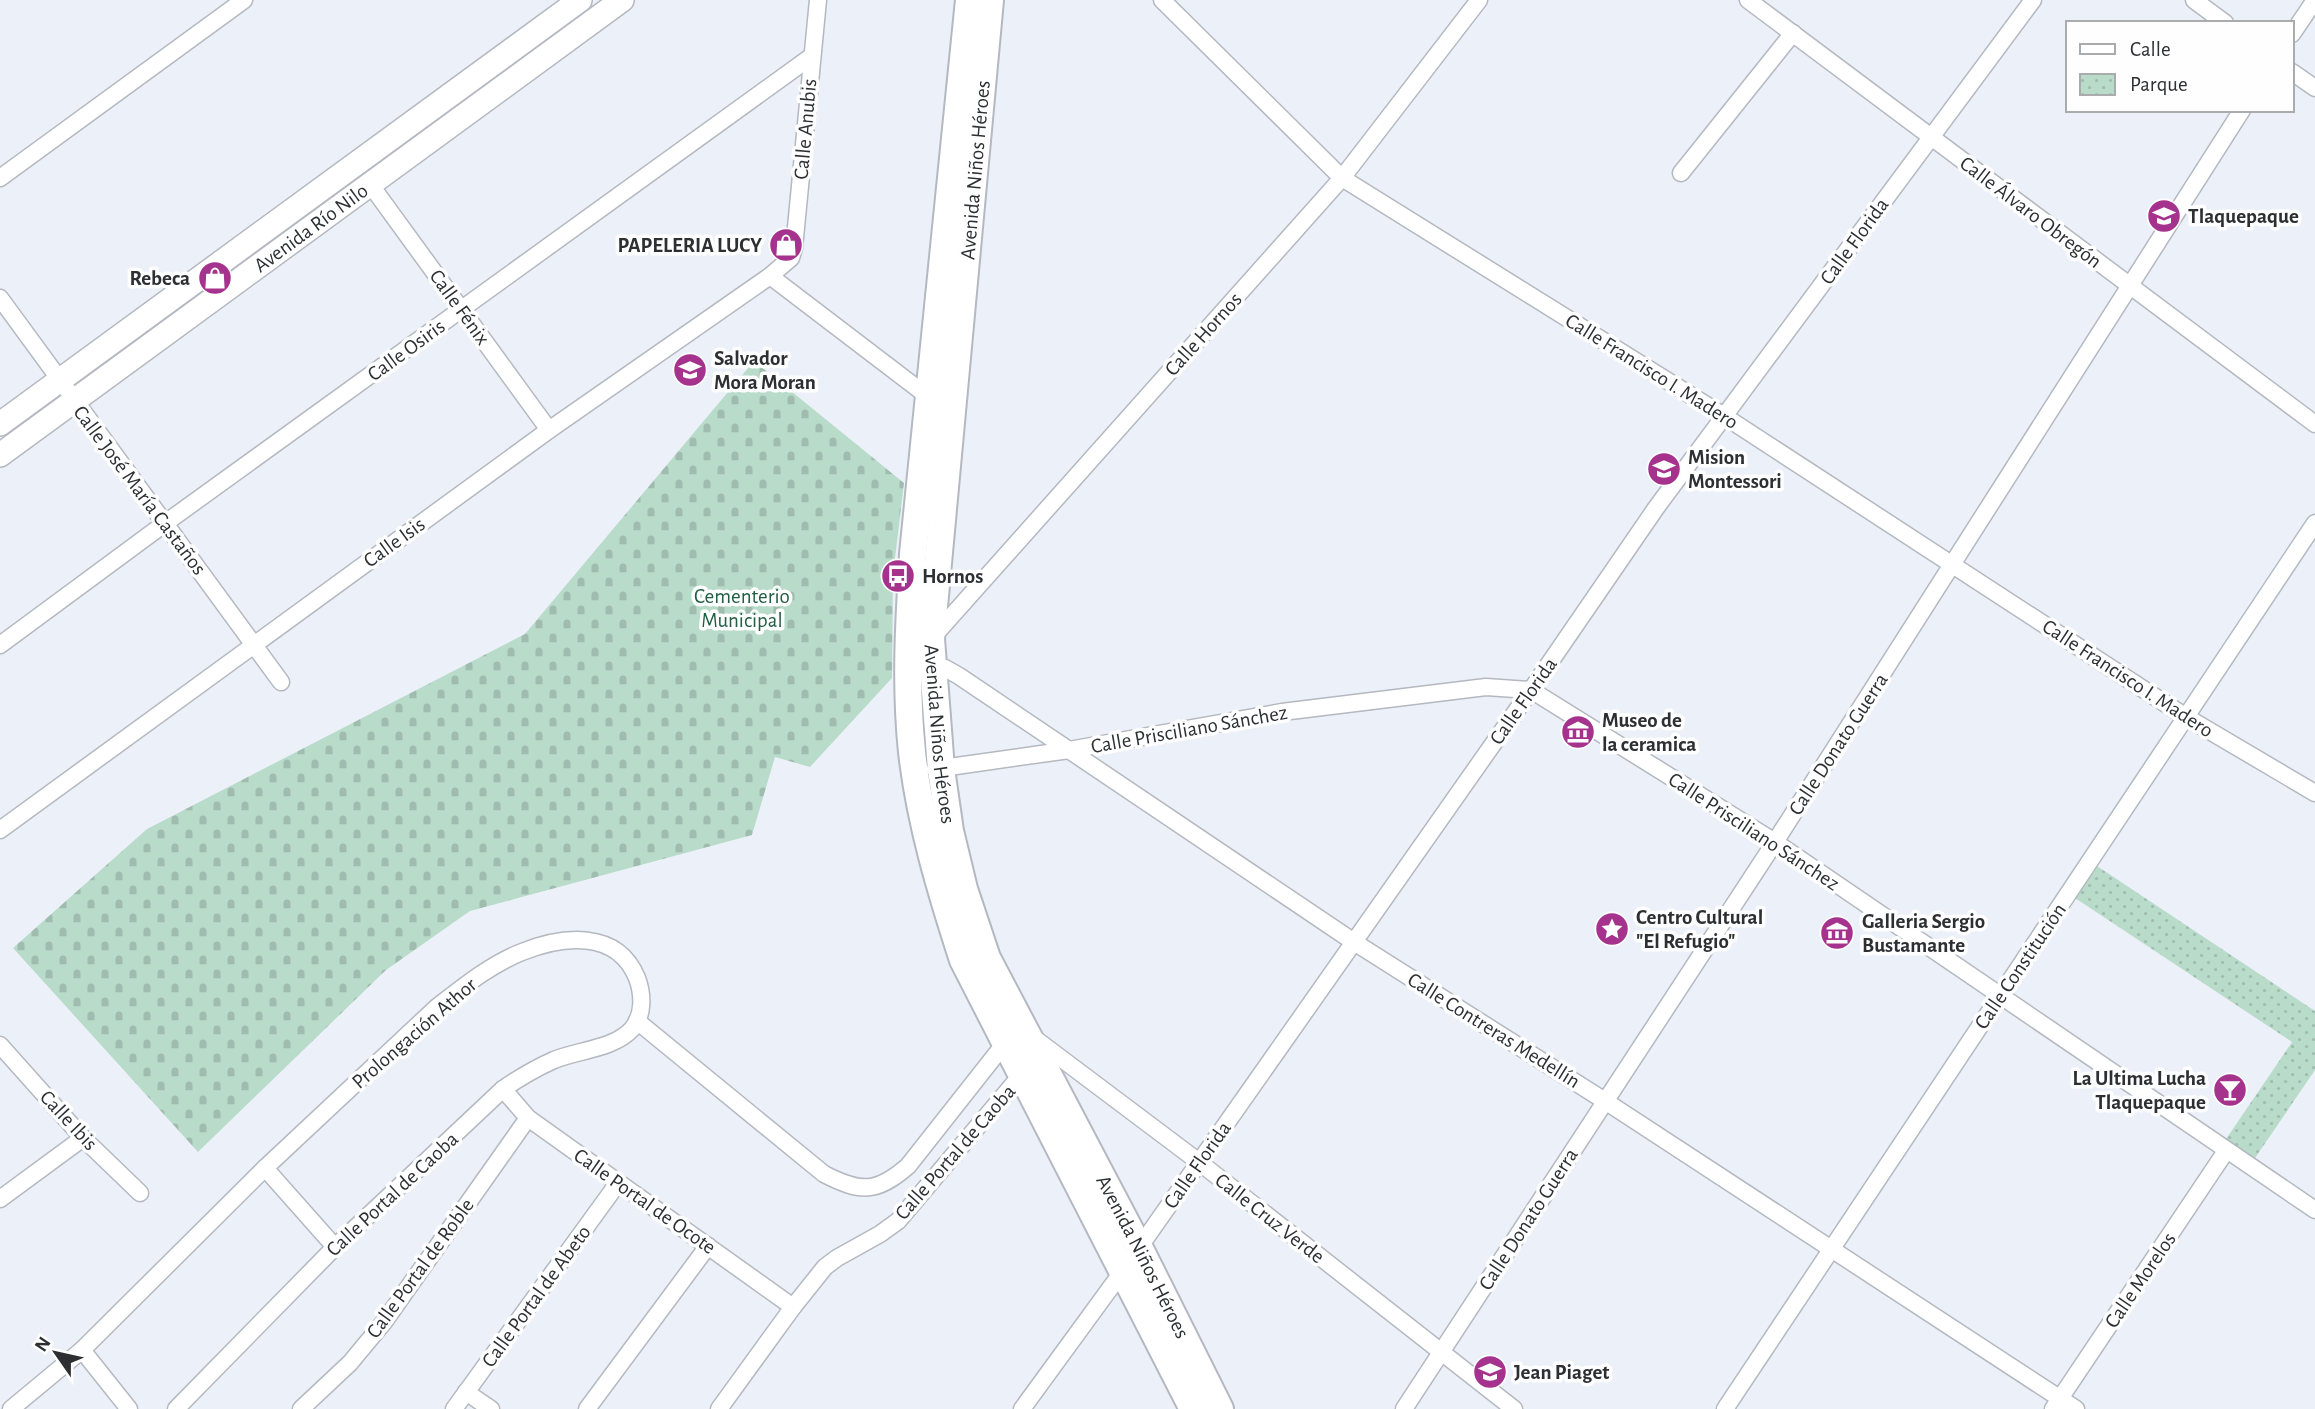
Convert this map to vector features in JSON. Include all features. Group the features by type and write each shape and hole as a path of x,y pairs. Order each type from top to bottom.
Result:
{"main road":[{"name":"Avenida Río Nilo","path":"0,424 580,0"},
{"name":"Avenida Río Nilo","path":"0,455 622,0"},
{"name":"Avenida Niños Héroes","path":"969,0 914,554 928,769 950,831 964,889 1014,1037 1022,1074 1194,1409"},
{"name":"Avenida Niños Héroes","path":"919,654 990,0"},
{"name":"Avenida Niños Héroes","path":"1014,1037 1139,1247 1220,1409"}],"street":[{"path":"0,178 244,0"},
{"name":"Calle Anubis","path":"791,258 818,0"},
{"name":"Calle Francisco I. Madero","path":"1162,0 1342,178 1724,416 2186,717 2315,793"},
{"path":"1457,0 1475,6"},
{"name":"Calle Álvaro Obregón","path":"1748,0 2315,424"},
{"name":"Calle Florida","path":"1022,1409 1122,1272 1656,508 2033,0"},
{"path":"2194,0 2222,21"},
{"path":"2294,31 2315,0"},
{"name":"Calle Hornos","path":"919,654 1342,178 1475,6"},
{"path":"1681,173 1793,33"},
{"name":"Calle Osiris","path":"0,645 812,56"},
{"path":"2294,73 2315,88"},
{"name":"Calle Donato Guerra","path":"1404,1409 1775,842 2241,112"},
{"name":"Calle Fénix","path":"370,184 549,429"},
{"name":"Calle Isis","path":"0,830 549,429 770,276 791,258"},
{"path":"770,276 930,398"},
{"name":"Calle José María Castaños","path":"0,298 281,682"},
{"name":"Calle Constitución","path":"1725,1409 2315,523"},
{"name":"Calle Contreras Medellín","path":"919,654 959,676 1354,942 1605,1101 2057,1404 2076,1409"},
{"name":"Calle Prisciliano Sánchez","path":"928,769 1069,750 1296,710 1486,687 1531,690 1775,842 2315,1210"},
{"name":"Prolongación Athor","path":"11,1409 82,1350 265,1168 437,1007 483,973 521,952 575,940 593,940 611,948 625,960 637,978 641,992 641,1009 637,1021"},
{"path":"637,1021 824,1174 846,1185 869,1188 894,1178 908,1166 1014,1037"},
{"name":"Calle Portal de Caoba","path":"176,1409 335,1247 503,1089 556,1059 616,1040 631,1030 637,1021"},
{"name":"Calle Cruz Verde","path":"1014,1037 1199,1162 1514,1409"},
{"name":"Calle Ibis","path":"0,1045 83,1138 140,1193"},
{"name":"Calle Portal de Caoba","path":"719,1409 825,1267 898,1221 1022,1074"},
{"name":"Calle Portal de Ocote","path":"503,1089 528,1118 793,1307"},
{"name":"Calle Portal de Roble","path":"301,1409 350,1363 384,1322 528,1118"},
{"path":"0,1199 83,1138"},
{"name":"Calle Morelos","path":"2057,1404 2226,1151"},
{"path":"908,1166 931,1182"},
{"path":"265,1168 335,1247"},
{"name":"Calle Portal de Abeto","path":"454,1409 618,1183"},
{"path":"587,1409 708,1246"},
{"path":"82,1350 129,1409"},
{"path":"466,1392 491,1409"}],"green space":[{"name":"Cementerio Municipal","path":"754,361 904,483 893,575 892,678 810,767 775,757 752,835 470,911 386,970 198,1152 13,948 147,829 525,634"},
{"path":"2091,862 2315,1011 2315,1070 2253,1161 2224,1142 2292,1042 2069,894"}],"place":[{"name":"Tlaquepaque","path":"2164,216"},
{"name":"PAPELERIA LUCY","path":"786,245"},
{"name":"Rebeca","path":"215,278"},
{"name":"Salvador Mora Moran","path":"690,370"},
{"name":"Mision Montessori","path":"1664,469"},
{"name":"Hornos","path":"898,576"},
{"name":"Museo de la ceramica","path":"1578,732"},
{"name":"Centro Cultural \"El Refugio\"","path":"1612,929"},
{"name":"Galleria Sergio Bustamante","path":"1837,933"},
{"name":"La Ultima Lucha Tlaquepaque","path":"2230,1090"},
{"name":"Jean Piaget","path":"1490,1372"}]}
